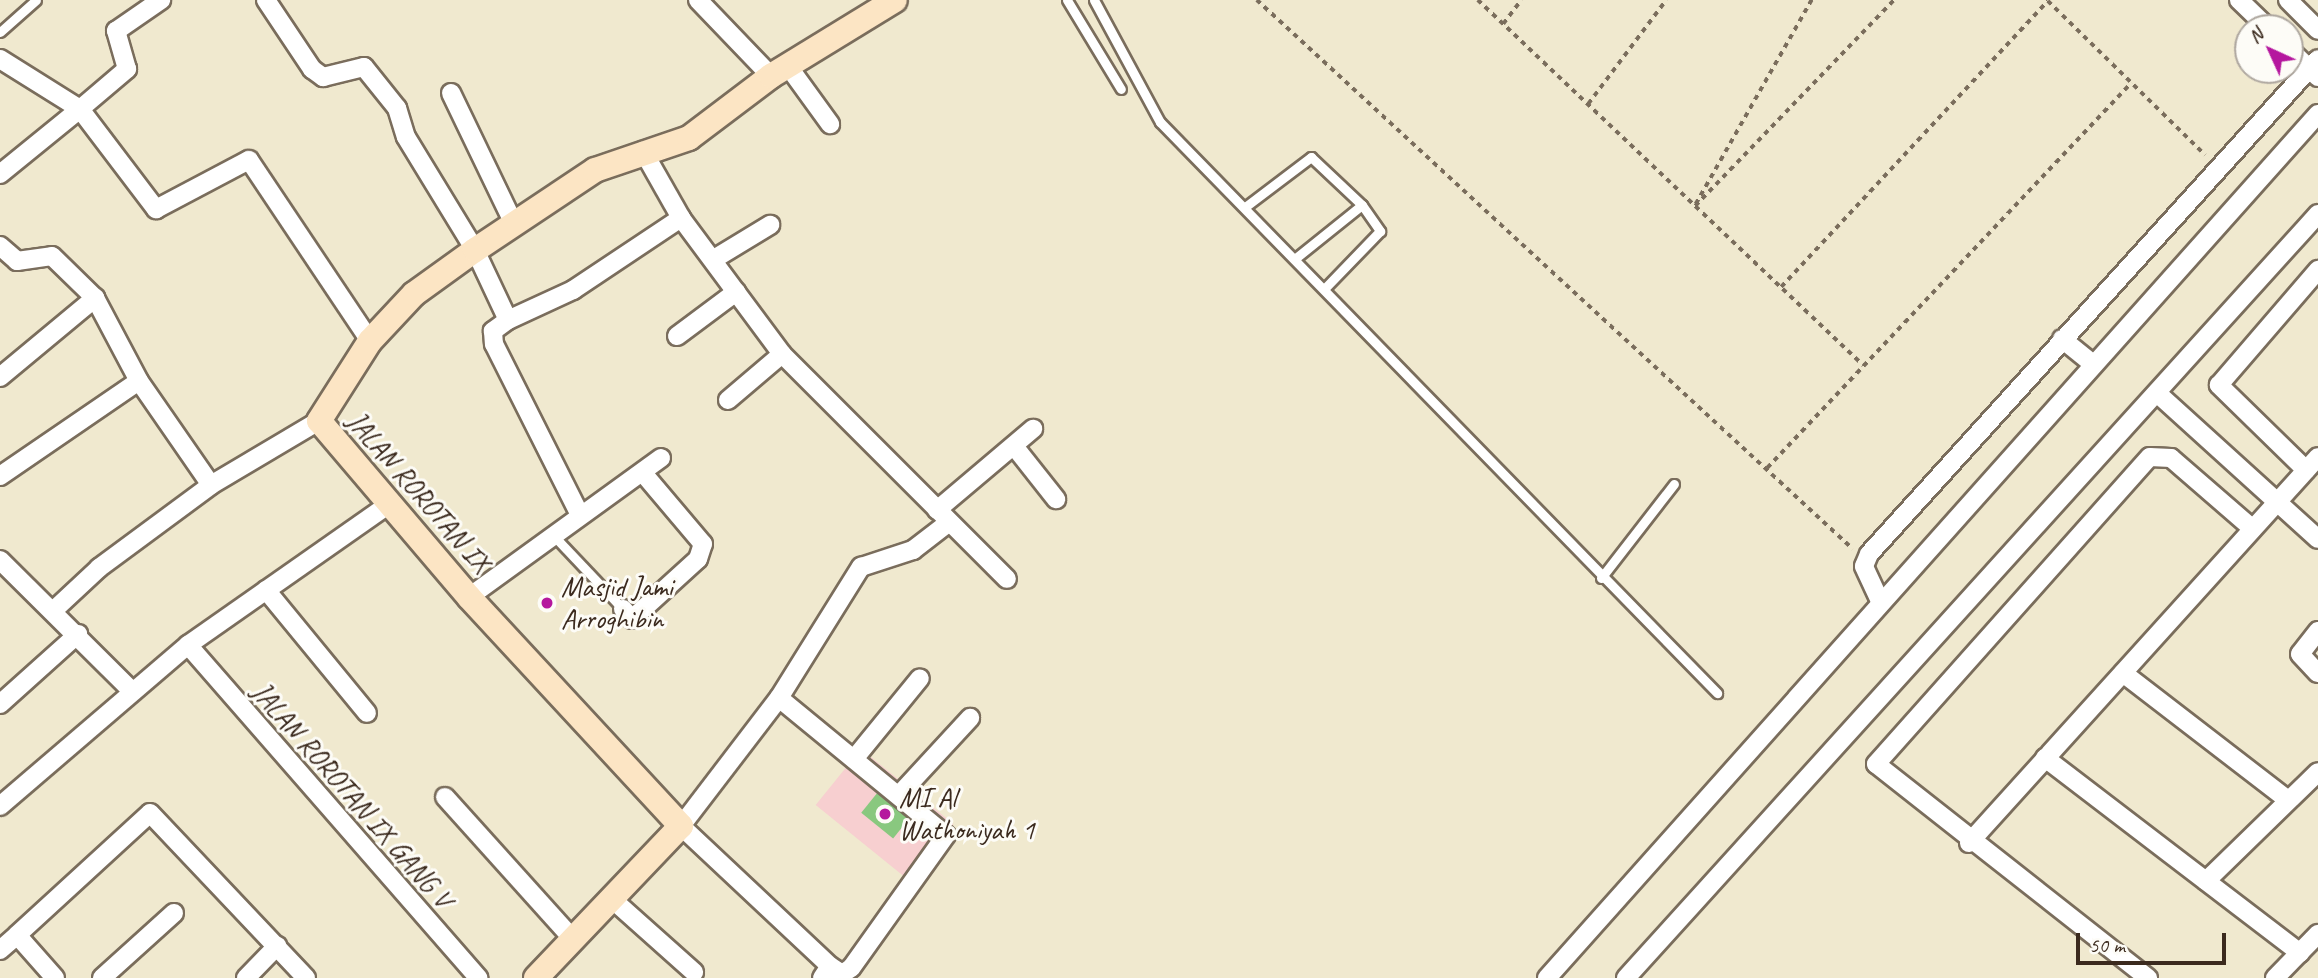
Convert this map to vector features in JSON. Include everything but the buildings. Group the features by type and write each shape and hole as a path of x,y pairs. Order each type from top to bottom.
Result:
{"street":[{"path":"0,174 127,69 116,30 161,0"},
{"path":"266,0 319,75 354,65 376,79 475,250 508,320"},
{"path":"698,0 780,71 830,124"},
{"name":"JALAN ROROTAN IX","path":"681,826 470,597 319,421 370,341 414,294 513,222 595,170 643,151 688,138 864,7 895,0"},
{"path":"2239,0 2254,14"},
{"path":"2288,0 2318,30"},
{"path":"0,59 80,109 155,209 251,161 370,341"},
{"path":"1880,601 1864,561 2217,167 2315,68"},
{"path":"451,93 513,222"},
{"path":"1547,978 1880,601 2318,114"},
{"path":"643,151 681,218 714,259 782,355 1007,579"},
{"path":"1626,978 2318,214"},
{"path":"580,515 494,344 494,331 508,320 573,290 681,218"},
{"path":"714,259 770,225"},
{"path":"0,246 17,261 52,256 95,298 139,381 211,485"},
{"path":"1969,843 2312,464 2219,385 2318,270"},
{"path":"677,336 736,292"},
{"path":"0,377 95,298"},
{"path":"2062,340 2093,364"},
{"path":"727,400 782,355"},
{"path":"0,476 139,381"},
{"path":"2157,393 2318,539"},
{"path":"54,610 99,568 211,485 319,421"},
{"path":"537,978 681,826 779,698 861,566 913,550 942,517 1032,429"},
{"path":"1014,446 1056,499"},
{"path":"2148,978 1879,773 1878,755 2150,457 2171,458 2253,528"},
{"path":"470,597 552,533 643,473 661,458"},
{"path":"623,609 632,619 698,559 703,544 643,473"},
{"path":"0,806 138,685 188,645 389,504"},
{"path":"4,572 54,610 138,685"},
{"path":"266,590 367,713"},
{"path":"2318,631 2300,654 2318,674"},
{"path":"0,704 78,634"},
{"name":"JALAN ROROTAN IX GANG V","path":"188,645 479,978"},
{"path":"2123,673 2288,800"},
{"path":"853,758 920,678"},
{"path":"681,826 826,972 846,972 944,842 944,832 779,698"},
{"path":"899,795 970,718"},
{"path":"2045,758 2300,953"},
{"path":"2206,881 2318,772"},
{"path":"445,797 573,939"},
{"path":"0,950 146,814 156,817 306,978"},
{"path":"612,899 694,972"},
{"path":"102,978 174,913"},
{"path":"2275,978 2318,934"},
{"path":"18,935 55,978"},
{"path":"246,978 277,946"}],"lane":[{"path":"0,32 37,0"},
{"path":"1067,0 1121,89"},
{"path":"1094,0 1146,105 1326,287 1601,578 1717,693"},
{"path":"1245,206 1311,157 1362,205 1380,231 1326,287"},
{"path":"1297,257 1362,205"},
{"path":"1601,578 1674,484"},
{"path":"552,533 623,609"}],"path":[{"path":"1257,0 1767,468 1864,561"},
{"path":"1478,0 1863,366"},
{"path":"1503,24 1521,0"},
{"path":"1588,104 1666,0"},
{"path":"1695,206 1812,0"},
{"path":"1695,206 1894,0"},
{"path":"1781,287 2047,1 2217,167"},
{"path":"1767,468 2131,83"}],"shaded area":[{"name":"MI Al Wathoniyah 1","path":"861,749 953,824 908,880 816,805"}],"green space":[{"path":"882,787 914,813 893,838 861,813"}],"place":[{"name":"Masjid Jami Arroghibin","path":"547,603"},
{"name":"MI Al Wathoniyah 1","path":"885,814"}]}
